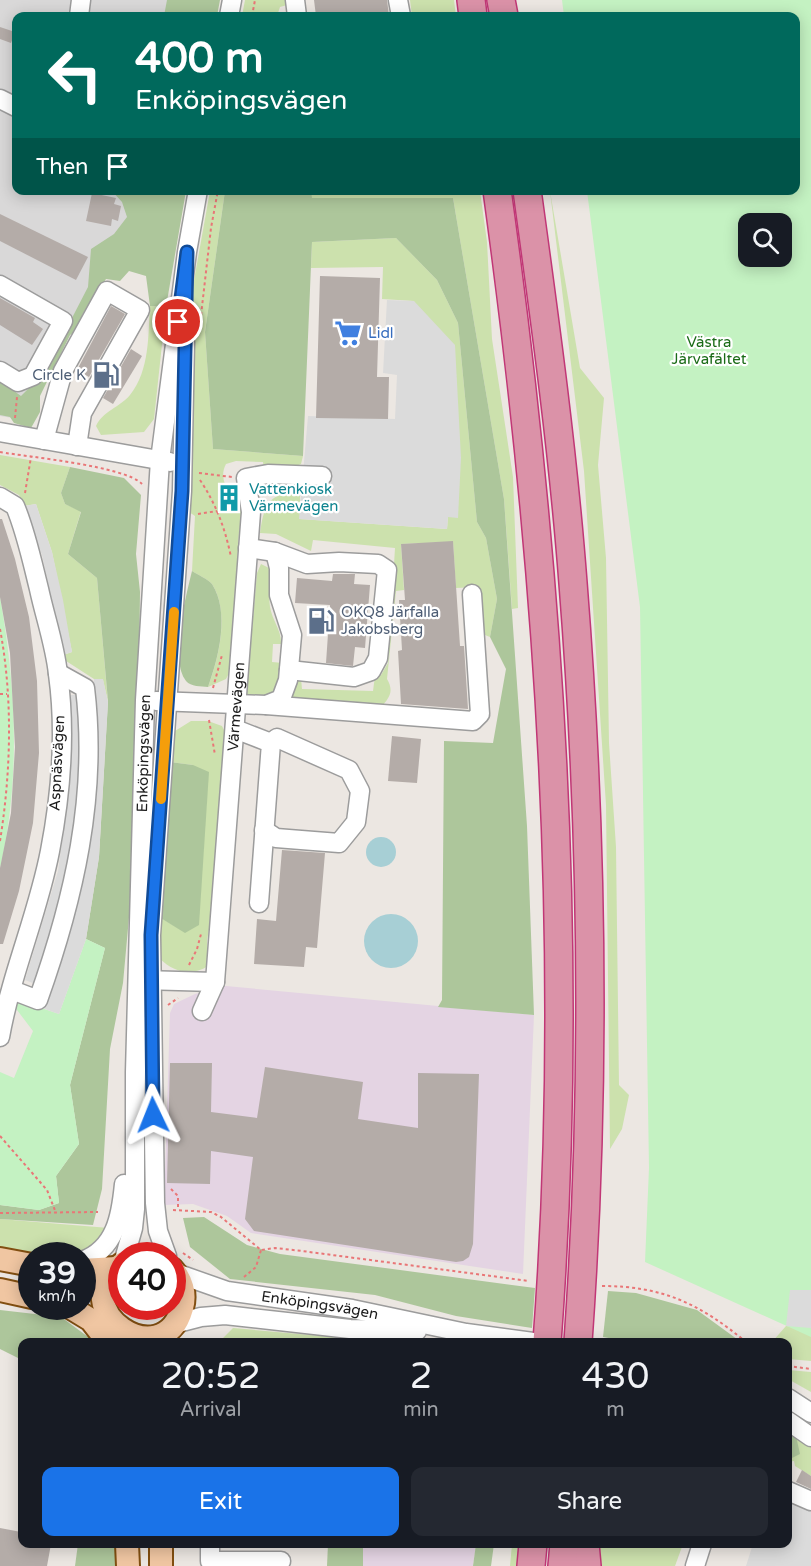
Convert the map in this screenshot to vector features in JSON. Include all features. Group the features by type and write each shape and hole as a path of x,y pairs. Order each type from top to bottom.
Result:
{"highway":[{"path":"498,195 531,465 542,582 555,799 559,960 557,1111 543,1338"},
{"path":"528,195 557,413 571,560 586,798 588,1114 578,1337"},
{"path":"531,1566 533,1548"},
{"path":"562,1566 564,1548"},
{"path":"585,1548 587,1566"}],"main road":[{"path":"0,1259 18,1262"},
{"path":"108,1283 105,1288 106,1310 119,1338"},
{"path":"0,1284 18,1286"},
{"path":"0,1290 18,1294"},
{"path":"96,1305 106,1310"},
{"path":"91,1320 117,1338"},
{"path":"142,1338 168,1332"},
{"path":"127,1548 128,1566"},
{"path":"161,1548 161,1566"}],"street":[{"name":"Enköpingsvägen","path":"164,1242 158,1231 155,1203 144,980 145,700 160,460 187,252 197,195"},
{"name":"Enköpingsvägen","path":"128,1242 133,1228 135,1209 135,1072 151,935 182,491 191,469 187,252"},
{"path":"0,285 63,321 33,376 18,382 0,371"},
{"path":"44,440 63,371 107,291 140,310 82,413 77,446"},
{"path":"7,427 44,440 160,460 191,469"},
{"path":"246,478 268,474 322,476"},
{"name":"Värmevägen","path":"202,1011 215,982 251,512 246,478"},
{"name":"Aspnäsvägen","path":"0,1036 36,910 50,851 59,783 61,723 58,673 31,555 7,501"},
{"path":"248,548 275,552 307,564 339,562 378,564 387,570 378,658 371,672 354,677 289,670"},
{"path":"266,705 281,699 288,680 292,635 279,595 279,568 275,552"},
{"path":"145,700 266,705 473,722 480,714 471,594"},
{"path":"12,990 38,1000 62,934 77,869 87,796 90,724 85,688 58,673"},
{"path":"235,729 271,743"},
{"path":"259,903 264,830 271,743 277,738 349,771 360,791 357,822 339,843 276,838 264,830"},
{"path":"144,980 215,982"},
{"path":"96,1252 106,1245 116,1230 122,1208 135,1072"},
{"name":"Enköpingsvägen","path":"186,1269 227,1291 352,1309 466,1333"},
{"name":"Enköpingsvägen","path":"168,1332 201,1317 225,1315 350,1329 543,1338"},
{"path":"792,1401 811,1413"},
{"path":"792,1424 811,1437"},
{"path":"792,1493 811,1501"},
{"path":"210,1548 210,1561 281,1560"},
{"path":"695,1566 701,1548"}],"path":[{"path":"7,427 18,382"},
{"path":"0,452 135,477 144,487 158,489"},
{"path":"7,501 25,498 31,457"},
{"path":"191,469 246,478"},
{"path":"182,491 200,480"},
{"path":"192,515 218,511"},
{"path":"0,629 7,694 6,796 0,841"},
{"path":"0,694 7,694"},
{"path":"0,1136 47,1190 56,1213"},
{"path":"165,1185 178,1196 178,1210"},
{"path":"165,1210 211,1212 221,1217 261,1250 293,1250 535,1282"},
{"path":"0,1213 98,1212"},
{"path":"241,1279 256,1267 261,1250"},
{"path":"186,1263 198,1264"},
{"path":"602,1286 628,1286 680,1298 718,1319 741,1338"},
{"path":"792,1367 811,1369"}],"shaded area":[{"path":"0,0 201,0 199,12 12,12 12,195 160,195 101,277 25,420 0,416"},
{"path":"387,300 414,301 455,345 461,458 458,518 448,517 447,529 299,519 308,416 395,419 397,375 383,373"},
{"path":"36,504 52,552 63,600 72,652 63,655 42,555 24,506"},
{"path":"94,679 103,679 108,702 99,857 86,939 59,1014 42,1008 48,989 25,980 58,871 67,806 71,695 94,695"},
{"path":"226,986 534,1015 523,1274 251,1233 227,1216 193,1204 164,1205 170,1013 174,1004 195,994"},
{"path":"790,1290 811,1290 811,1328 786,1326"},
{"path":"792,1500 811,1508 811,1566 746,1566 752,1548 792,1548"},
{"path":"363,1548 475,1548 473,1566 363,1566"}],"green space":[{"path":"167,0 220,0 218,12 165,12"},
{"path":"245,0 287,0 287,5 280,7 278,12 243,12"},
{"path":"410,0 454,0 456,12 412,12"},
{"name":"Västra Järvafältet","path":"562,0 811,0 811,1337 645,1262 649,1168 640,607 588,195 800,195 800,12 564,12"},
{"path":"116,195 185,195 166,307 150,306 146,276 129,271 120,281 106,279 82,315 82,327 70,335 40,396 40,412 31,428 14,423 10,417 0,415 0,381 21,396 43,374 88,287 91,249 114,234 127,217 122,202"},
{"path":"209,195 224,195 205,332 213,449 303,456 301,464 291,468 264,469 263,462 236,461 226,464 223,478 225,484 244,513 239,532 231,669 226,679 208,687 219,649 222,621 221,608 212,584 192,571 195,516 186,510 191,297"},
{"path":"224,195 312,195 312,198 453,198 504,499 527,826 534,1015 438,1007 442,1000 444,741 493,743 506,669 490,637 497,599 486,538 477,522 458,323 437,280 396,238 312,242 303,456 213,449 205,332"},
{"path":"311,195 481,195 487,242 492,339 513,477 518,608 512,609 504,499 453,198 311,198"},
{"path":"550,195 580,368 604,398 598,465 606,558 609,743 616,847 619,1085 629,1095 622,1129 610,1149 606,805 584,471"},
{"path":"396,238 437,280 458,323 477,522 486,538 497,599 490,637 480,633 478,587 456,588 453,542 401,544 404,590 396,591 387,679 391,690 387,700 381,707 291,699 298,678 301,678 302,689 373,691 375,676 381,675 388,663 395,548 313,540 311,551 276,534 260,533 264,514 270,502 282,494 300,491 300,519 447,529 448,517 414,301 382,299 383,267 311,268 312,242"},
{"path":"150,306 166,307 154,419 144,432 101,435 96,426 99,421 130,395 141,375 147,352"},
{"path":"0,455 70,467 61,493 65,504 81,511 68,554 97,578 108,702 103,680 94,679 63,659 63,655 72,652 52,552 36,504 24,506 19,495 0,485"},
{"path":"70,467 124,478 141,495 136,554 140,592 137,830 123,983 110,1049 102,1189 93,1225 0,1219 0,1205 39,1210 59,1203 56,1176 79,1144 70,1085 105,948 86,939 99,857 108,701 97,578 68,554 81,512 65,504 61,493"},
{"path":"261,564 269,568 270,607 281,639 281,644 273,644 272,662 283,663 278,691 268,697 246,698 257,573"},
{"path":"192,571 212,584 221,608 219,649 208,687 193,685 186,681 181,671 179,658 180,627"},
{"path":"0,597 10,665 14,732 11,800 0,868"},
{"path":"191,721 208,721 222,726 227,736 218,861 207,939 209,962 208,966 202,969 183,972 160,959 159,917 185,932 193,765 170,762 175,731"},
{"path":"170,762 193,765 209,772 199,925 185,933 159,917"},
{"path":"86,939 105,948 70,1085 79,1144 56,1176 59,1203 39,1210 0,1205 0,1072 14,1078 33,1031 14,1006 18,1000 59,1014"},
{"path":"204,1217 247,1245 280,1254 535,1288 532,1328 456,1316 375,1295 230,1279 190,1247 183,1218"},
{"path":"0,1219 109,1228 96,1243 18,1242 18,1252 0,1249"},
{"path":"608,1291 636,1293 697,1310 736,1338 609,1338 603,1337"},
{"path":"0,1310 18,1312 18,1320 65,1320 90,1338 18,1338 18,1358 0,1349"},
{"path":"786,1326 811,1328 811,1361 792,1359 792,1338 776,1338"},
{"path":"233,1328 344,1338 223,1338"},
{"path":"792,1370 811,1372 811,1392 792,1381"},
{"path":"792,1434 796,1436 800,1454 792,1458"},
{"path":"796,1436 811,1446 811,1476 795,1466 792,1458"},
{"path":"77,1548 115,1548 116,1566 75,1566"},
{"path":"328,1548 363,1548 363,1566 327,1566"},
{"path":"475,1548 493,1548 491,1566 473,1566"},
{"path":"512,1548 518,1548 517,1566 510,1566"},
{"path":"595,1548 682,1548 675,1566 595,1566"}],"water":[{"path":"381,837 392,841 396,852 392,863 381,867 370,863 366,852 370,841"},
{"path":"386,914 396,914 406,918 414,926 418,941 414,956 406,964 396,968 386,968 376,964 368,956 364,946 364,936 368,926 376,918"}],"building":[{"path":"314,0 387,0 388,12 316,12"},
{"path":"0,27 12,31 11,43 0,39"},
{"path":"92,195 116,198 114,204 121,206 118,221 112,219 111,226 86,221"},
{"path":"0,214 88,257 76,280 0,241"},
{"name":"Lidl","path":"320,276 380,278 377,377 389,377 388,419 316,418"},
{"path":"0,298 35,318 33,322 43,329 32,345 0,325"},
{"path":"111,306 125,314 89,377 77,370"},
{"path":"131,349 142,356 113,404 103,398"},
{"path":"0,519 2,519 15,559 29,617 37,681 39,753 33,823 19,891 3,944 0,944 0,868 11,813 15,747 10,653 0,597"},
{"path":"453,541 460,646 464,646 468,709 401,704 398,651 402,650 399,600 405,600 401,544"},
{"path":"333,574 355,574 354,584 370,585 365,648 355,647 353,666 326,663 330,605 295,603 297,578 332,581"},
{"path":"392,736 421,739 417,783 388,781"},
{"path":"282,850 325,853 317,948 306,947 304,967 254,964 257,919 276,921"},
{"path":"170,1063 212,1063 211,1112 257,1118 265,1067 363,1082 358,1119 418,1128 418,1073 479,1074 473,1244 469,1257 456,1262 254,1231 245,1219 253,1157 211,1151 210,1184 167,1183"},
{"path":"802,1470 811,1476 811,1489 796,1482"},
{"path":"0,1528 18,1531 18,1548 50,1548 47,1566 0,1566"}],"slow traffic":[{"path":"161,799 174,612"}],"place":[{"name":"Lidl","path":"348,333"},
{"name":"Circle K","path":"106,375"},
{"name":"Vattenkiosk Värmevägen","path":"229,498"},
{"name":"OKQ8 Järfalla Jakobsberg","path":"321,621"}],"route":[{"path":"153,1115 151,935 182,491 187,252 178,322"}]}
